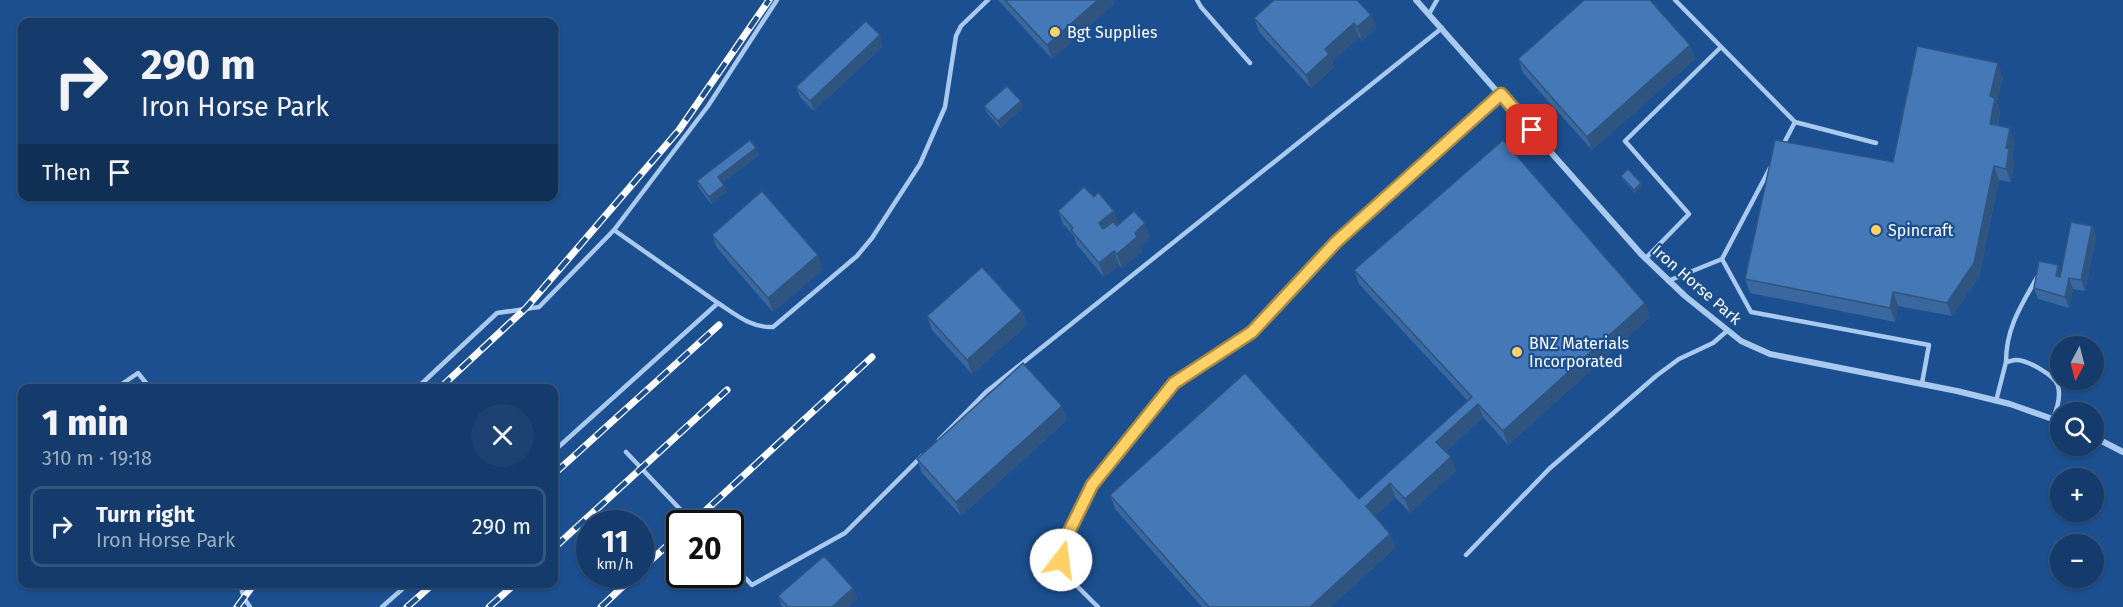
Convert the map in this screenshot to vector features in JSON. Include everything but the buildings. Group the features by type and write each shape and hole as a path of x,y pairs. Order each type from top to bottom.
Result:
{"street":[{"name":"Iron Horse Park","path":"1416,0 1645,259 1727,331 1754,348 1770,354 1922,383 2050,417"},
{"path":"2104,442 2123,452"}],"lane":[{"path":"421,384 497,313 539,307 614,230 708,106 777,0"},
{"path":"614,230 752,324 759,327 773,327 857,256 872,238 920,164 945,107 956,36 961,26 988,0"},
{"path":"1197,0 1250,63"},
{"path":"1430,14 1437,0"},
{"path":"1675,0 1795,122 1876,144"},
{"path":"936,442 986,392 1442,28"},
{"path":"1645,259 1689,214 1625,141 1721,47"},
{"path":"1098,607 1071,580 1061,560 1063,544 1092,485 1174,383 1252,332 1336,242 1501,94"},
{"path":"1779,151 1795,122"},
{"path":"1668,281 1722,259 1774,161"},
{"path":"1722,259 1751,312 1929,345 1922,383"},
{"path":"1996,401 2006,362 2006,344 2017,313 2042,269"},
{"path":"558,448 718,303"},
{"path":"1466,555 1549,469 1656,376 1679,359 1713,343 1727,331"},
{"path":"2006,362 2016,360 2053,377 2058,385 2057,402"},
{"path":"122,384 138,373 147,384"},
{"path":"744,577 752,585 845,533 928,450"},
{"path":"626,452 681,510"},
{"path":"241,588 250,607"},
{"path":"382,607 403,588"}],"railway":[{"path":"444,384 526,308 679,130 769,0"},
{"path":"558,470 719,325"},
{"path":"706,510 872,357"},
{"path":"558,544 727,390"},
{"path":"654,557 666,547"},
{"path":"237,607 251,588"},
{"path":"407,607 428,588"},
{"path":"489,607 510,588"},
{"path":"601,607 621,588"}],"place":[{"name":"Bgt Supplies","path":"1055,32"},
{"name":"Spincraft","path":"1876,230"},
{"name":"BNZ Materials Incorporated","path":"1517,352"}],"route":[{"path":"1061,560 1063,544 1092,485 1174,383 1252,332 1336,242 1501,94 1532,130"}]}
